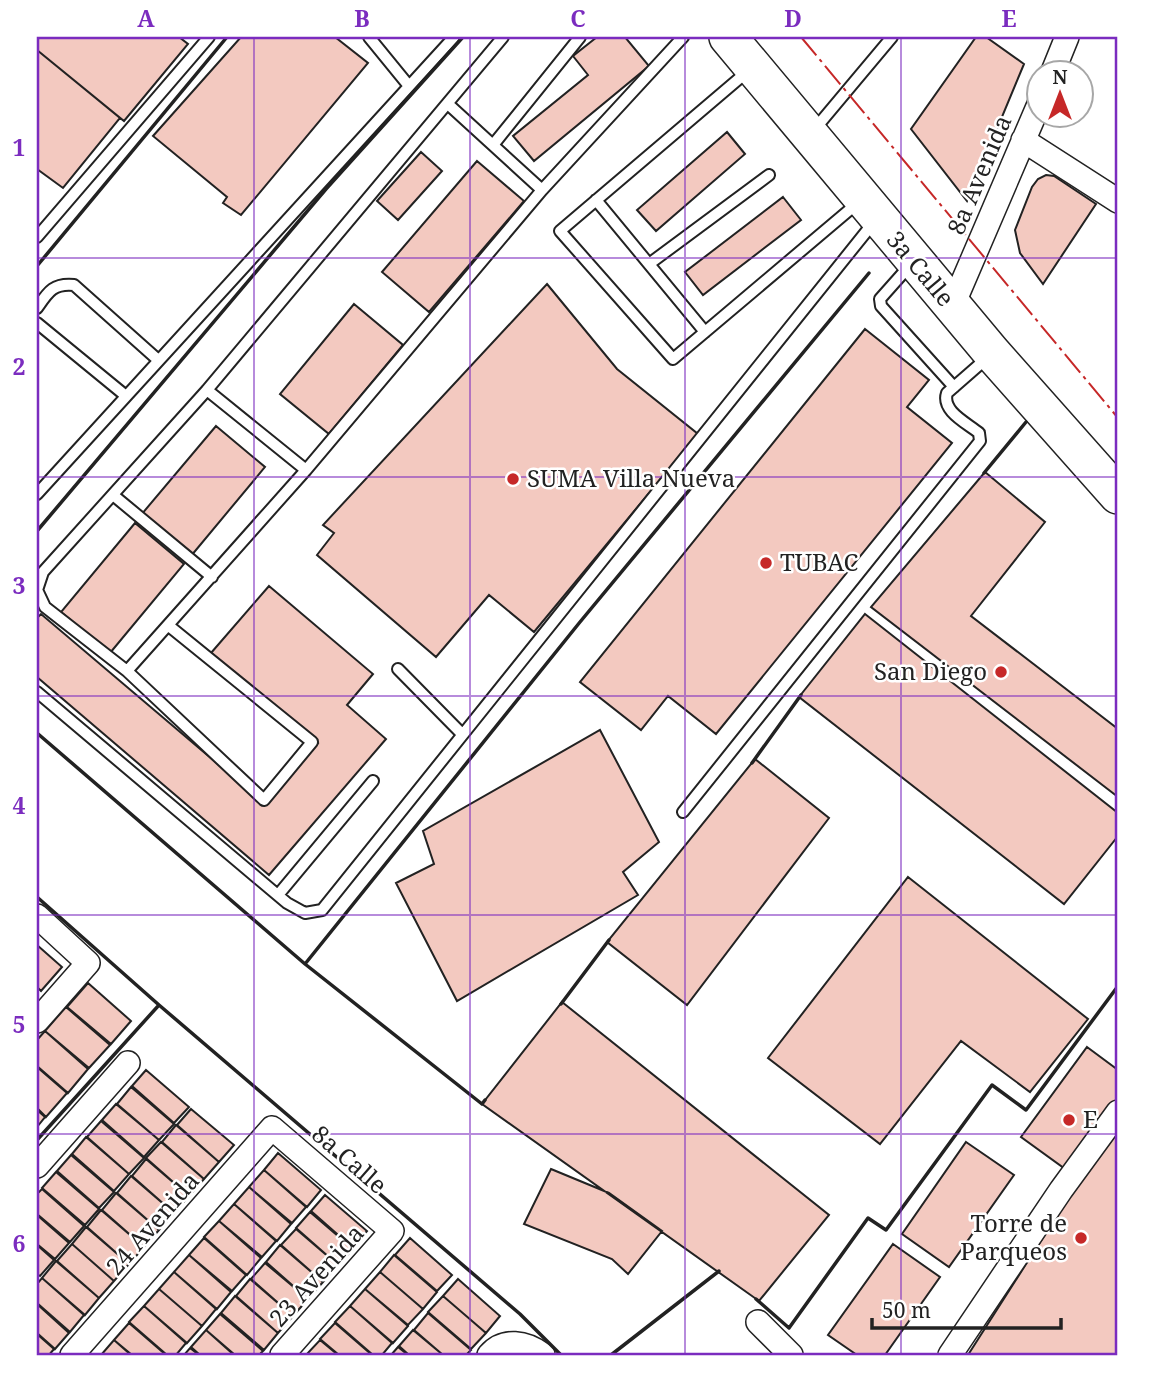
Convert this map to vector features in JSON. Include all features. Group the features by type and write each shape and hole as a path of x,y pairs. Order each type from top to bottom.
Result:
{"main road":[{"name":"3a Calle","path":"728,37 992,354 1118,495"}],"street":[{"path":"1058,60 1067,37"},
{"name":"8a Avenida","path":"952,307 1027,130"},
{"path":"1023,140 1118,201"},
{"path":"37,916 88,963 37,1021"},
{"path":"37,1166 128,1063"},
{"path":"950,1355 1061,1190 1118,1112"},
{"name":"8a Calle","path":"272,1128 392,1231"},
{"name":"24 Avenida","path":"72,1355 272,1128"},
{"name":"23 Avenida","path":"282,1355 392,1231"},
{"path":"758,1322 791,1355"},
{"path":"493,1351 518,1344 543,1355"}],"lane":[{"path":"37,237 209,37"},
{"path":"369,37 409,86"},
{"path":"169,626 312,742 264,800 127,671 45,607 37,590 43,572 207,390 449,105 503,37"},
{"path":"492,145 580,37"},
{"path":"665,37 675,47"},
{"path":"127,671 306,470 542,190 683,37"},
{"path":"810,135 892,37"},
{"path":"37,494 157,359 409,86 446,39"},
{"path":"753,66 560,231 673,359 870,208"},
{"path":"449,105 542,190"},
{"path":"649,264 769,175"},
{"path":"596,200 705,332"},
{"path":"37,692 278,895 304,913 323,910 870,208"},
{"path":"914,261 885,290 880,299 881,306 954,387"},
{"path":"37,308 52,287 74,285 157,359"},
{"path":"37,323 126,396"},
{"path":"682,812 980,441 979,433 947,407 947,393 992,354"},
{"path":"207,390 306,470"},
{"path":"113,495 212,577"},
{"path":"398,669 462,733"},
{"path":"278,895 373,781"}],"building":[{"path":"37,37 179,37 188,44 124,121 37,50"},
{"path":"241,37 335,37 368,63 241,215 223,203 227,197 153,136"},
{"path":"597,37 625,37 649,66 534,161 513,136 588,75 573,56"},
{"path":"976,37 986,37 1024,64 967,201 911,129"},
{"path":"37,50 120,118 63,188 37,169"},
{"path":"727,132 745,154 656,231 637,210"},
{"path":"421,152 442,171 398,220 377,201"},
{"path":"477,161 524,201 429,312 382,272"},
{"path":"1046,175 1054,176 1096,204 1043,284 1020,253 1015,230 1032,187 1038,179"},
{"path":"783,197 801,220 703,295 685,272"},
{"name":"SUMA Villa Nueva","path":"547,284 617,369 698,434 534,632 489,595 436,657 317,555 334,533 323,525"},
{"path":"354,304 403,345 329,434 280,394"},
{"name":"TUBAC","path":"865,329 929,380 907,407 952,443 716,734 668,696 641,730 580,682"},
{"path":"216,426 265,467 191,556 141,515"},
{"name":"San Diego","path":"985,472 1045,522 971,616 1118,729 1118,797 871,607"},
{"path":"135,523 184,564 110,653 61,612"},
{"path":"269,586 373,674 347,705 386,739 269,875 37,677 37,618 41,614 265,804 318,743 211,653"},
{"path":"865,614 1118,813 1118,836 1064,904 799,697"},
{"path":"600,730 659,842 623,872 638,895 457,1001 396,883 434,864 423,831"},
{"path":"755,759 829,818 687,1005 607,942"},
{"path":"908,877 1088,1019 1030,1092 961,1041 880,1144 768,1058"},
{"path":"37,945 62,967 41,991 37,987"},
{"path":"88,983 131,1021 111,1044 67,1007"},
{"path":"562,1002 829,1215 759,1301 482,1104"},
{"path":"66,1007 110,1045 89,1068 45,1031"},
{"path":"45,1031 88,1069 68,1093 37,1066 37,1040"},
{"name":"E","path":"1087,1047 1118,1070 1118,1102 1068,1171 1021,1137"},
{"path":"37,1067 67,1093 46,1117 37,1108"},
{"path":"146,1070 189,1107 174,1123 132,1086"},
{"path":"131,1087 174,1124 159,1140 117,1104"},
{"path":"116,1104 159,1140 144,1157 102,1120"},
{"path":"191,1109 234,1145 219,1162 177,1125"},
{"path":"37,1110 45,1117 37,1127"},
{"name":"Torre de Parqueos","path":"1118,1120 1118,1355 968,1355"},
{"path":"101,1121 144,1158 129,1174 87,1137"},
{"path":"176,1125 219,1162 204,1179 162,1142"},
{"path":"86,1137 129,1174 114,1191 72,1154"},
{"path":"161,1142 204,1179 189,1196 146,1158"},
{"path":"966,1142 1014,1175 949,1267 902,1234"},
{"path":"278,1153 321,1190 307,1207 264,1170"},
{"path":"71,1155 114,1192 99,1208 57,1171"},
{"path":"146,1159 189,1196 174,1213 132,1176"},
{"path":"551,1169 609,1193 662,1231 628,1274 612,1259 524,1224"},
{"path":"264,1170 306,1207 292,1223 249,1187"},
{"path":"56,1172 99,1209 85,1225 42,1188"},
{"path":"131,1176 174,1213 159,1230 117,1193"},
{"path":"249,1187 291,1224 277,1241 234,1204"},
{"path":"42,1189 84,1226 70,1242 37,1214 37,1194"},
{"path":"116,1193 159,1230 144,1247 102,1210"},
{"path":"325,1195 367,1231 353,1248 311,1211"},
{"path":"234,1204 276,1241 262,1257 219,1221"},
{"path":"101,1210 144,1247 129,1264 87,1227"},
{"path":"310,1212 353,1249 338,1265 296,1228"},
{"path":"37,1215 69,1243 55,1259 37,1244"},
{"path":"219,1221 261,1258 247,1275 204,1237"},
{"path":"86,1227 129,1264 114,1281 72,1244"},
{"path":"296,1229 338,1265 323,1282 281,1245"},
{"path":"204,1238 246,1275 232,1291 189,1255"},
{"path":"410,1238 452,1275 437,1291 395,1255"},
{"path":"72,1244 114,1281 99,1298 57,1261"},
{"path":"893,1244 940,1277 885,1355 857,1355 828,1335"},
{"path":"37,1245 54,1260 40,1276 37,1274"},
{"path":"280,1245 323,1282 308,1299 266,1262"},
{"path":"189,1255 231,1292 217,1309 174,1272"},
{"path":"394,1255 437,1292 423,1309 380,1272"},
{"path":"56,1261 99,1298 85,1315 42,1278"},
{"path":"265,1263 308,1299 293,1316 251,1279"},
{"path":"174,1272 216,1309 202,1326 159,1289"},
{"path":"380,1272 423,1309 408,1325 365,1289"},
{"path":"42,1278 84,1315 70,1332 37,1303 37,1284"},
{"path":"250,1279 293,1316 278,1333 236,1296"},
{"path":"458,1279 500,1316 486,1333 443,1296"},
{"path":"159,1289 202,1326 187,1343 144,1306"},
{"path":"365,1289 408,1326 393,1343 350,1306"},
{"path":"235,1296 278,1333 264,1350 221,1313"},
{"path":"443,1296 486,1333 471,1349 428,1312"},
{"path":"37,1304 69,1333 55,1349 37,1333"},
{"path":"144,1306 186,1343 176,1355 167,1355 129,1322"},
{"path":"350,1306 392,1343 382,1355 373,1355 335,1322"},
{"path":"428,1313 471,1350 466,1355 443,1355 414,1330"},
{"path":"220,1314 263,1351 259,1355 235,1355 206,1330"},
{"path":"129,1323 166,1355 132,1355 114,1340"},
{"path":"335,1323 372,1355 339,1355 320,1339"},
{"path":"206,1330 234,1355 200,1355 191,1347"},
{"path":"413,1330 443,1355 409,1355 399,1346"},
{"path":"37,1334 54,1349 49,1355 37,1355"},
{"path":"114,1340 131,1355 101,1355"},
{"path":"320,1340 338,1355 306,1355"},
{"path":"398,1347 408,1355 391,1355"},
{"path":"190,1348 199,1355 184,1355"}],"wall":[{"path":"37,266 227,37"},
{"path":"37,531 326,189 463,37"},
{"path":"485,1100 482,1104 305,964 580,622 869,273"},
{"path":"984,473 1026,422"},
{"path":"752,763 801,695"},
{"path":"37,733 305,964"},
{"path":"37,897 159,1005 37,1140"},
{"path":"561,1004 609,940"},
{"path":"756,1299 789,1328 868,1218 886,1230 992,1085 1026,1110 1118,986"},
{"path":"159,1005 520,1314 561,1355"},
{"path":"611,1355 719,1271"}],"power":[{"path":"801,37 1118,418"}],"place":[{"name":"SUMA Villa Nueva","path":"513,479"},
{"name":"TUBAC","path":"766,563"},
{"name":"San Diego","path":"1001,672"},
{"name":"E","path":"1069,1120"},
{"name":"Torre de Parqueos","path":"1081,1238"}]}
